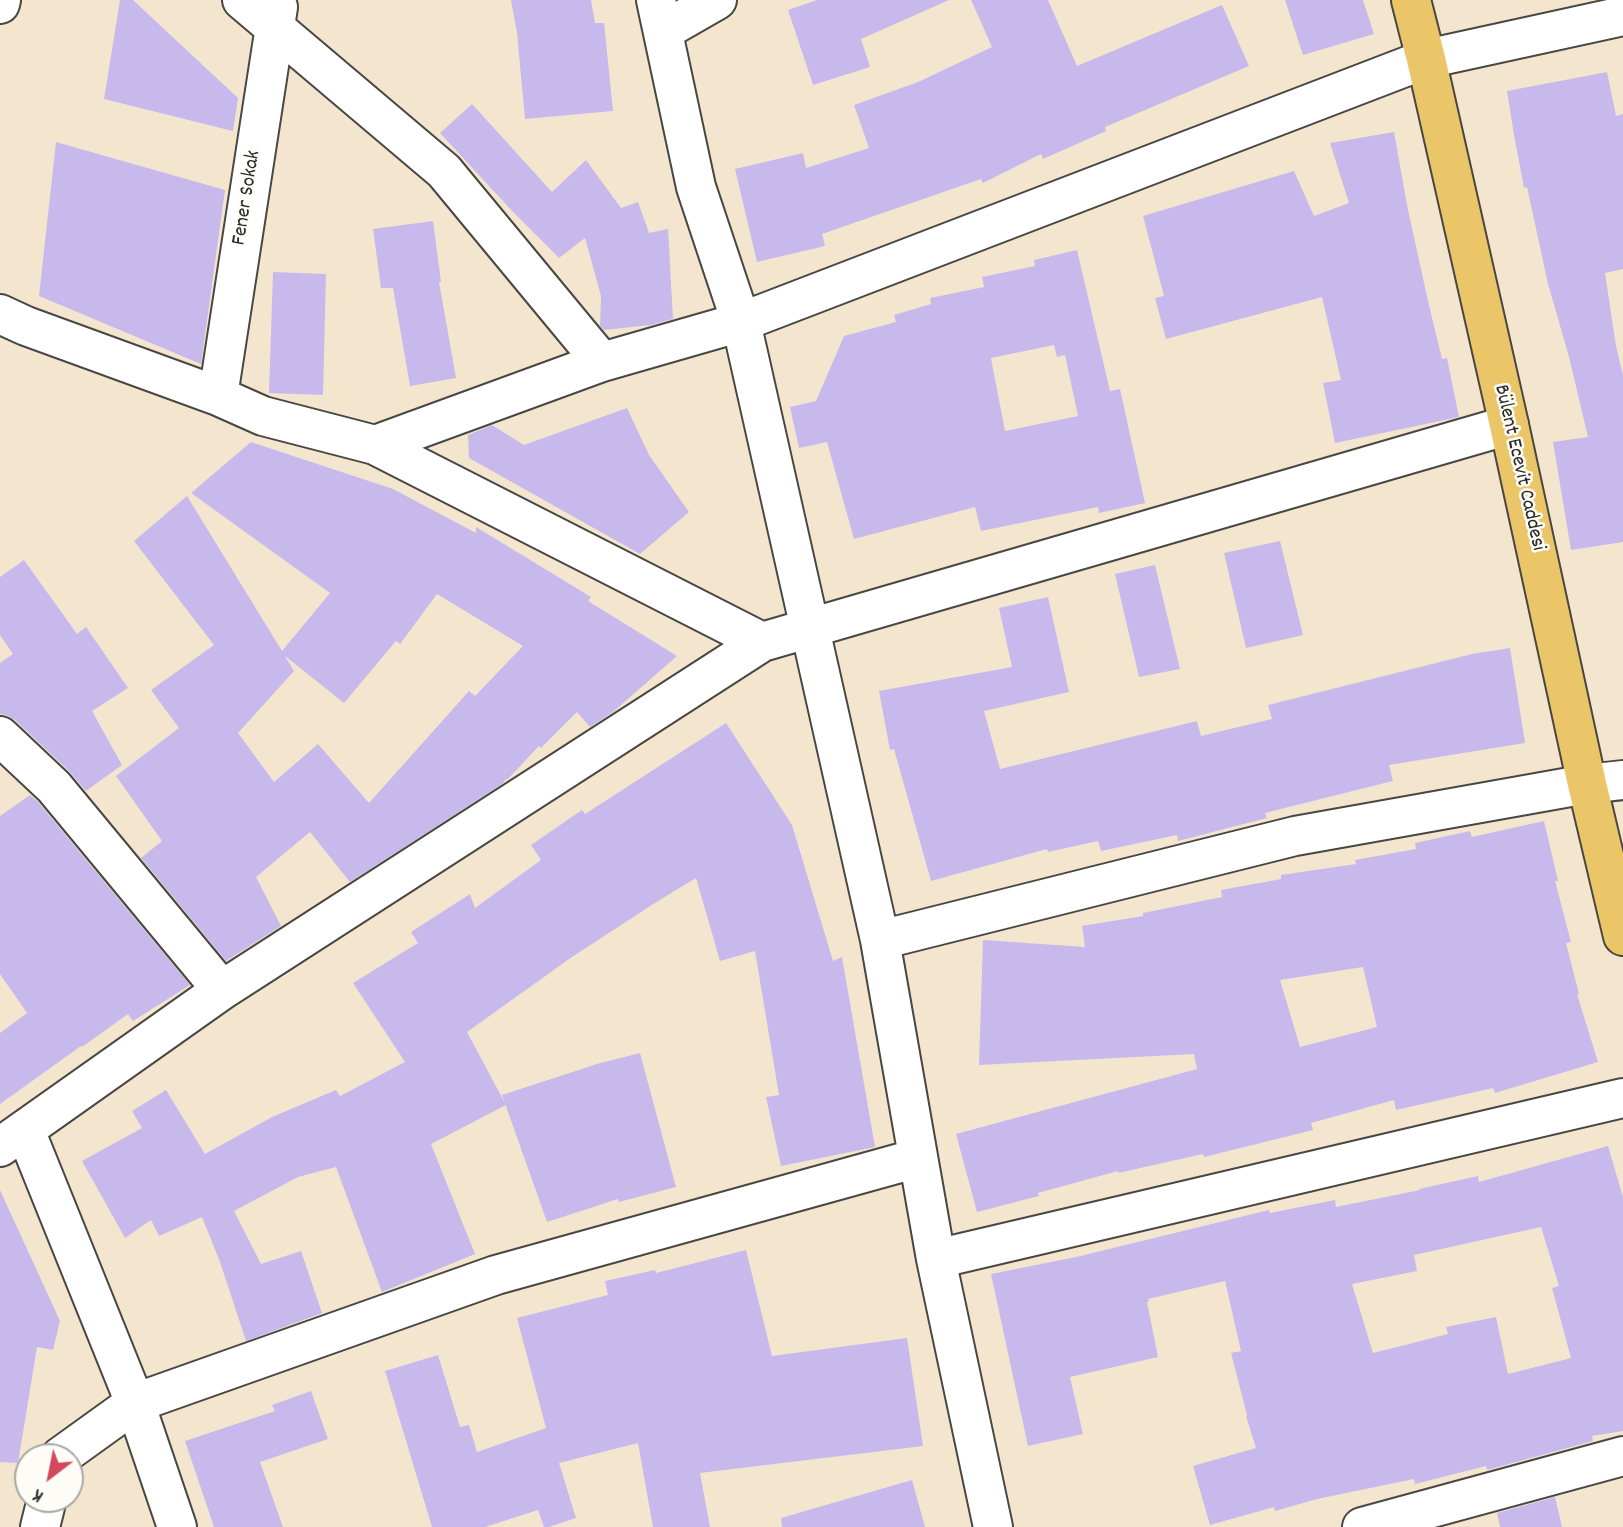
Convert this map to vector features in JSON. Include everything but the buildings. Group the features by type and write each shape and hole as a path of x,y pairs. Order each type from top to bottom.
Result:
{"main road":[{"name":"Bülent Ecevit Caddesi","path":"1411,0 1509,425 1605,782 1623,936"}],"street":[{"path":"242,0 277,14 444,171 602,362"},
{"path":"717,0 659,16 696,187 741,322 880,940 936,1259 993,1527"},
{"name":"Fener Sokak","path":"218,396 277,14"},
{"path":"375,444 602,362 741,322 1426,59 1623,16"},
{"path":"0,314 218,396 263,416 375,444 762,642"},
{"path":"177,1527 135,1403 12,1139 222,990 762,642 1509,425"},
{"path":"0,736 54,787 222,990"},
{"path":"880,940 1295,836 1605,782"},
{"path":"936,1259 1623,1098"},
{"path":"79,1443 135,1403 496,1275 918,1158"},
{"path":"1362,1527 1623,1456"}]}
